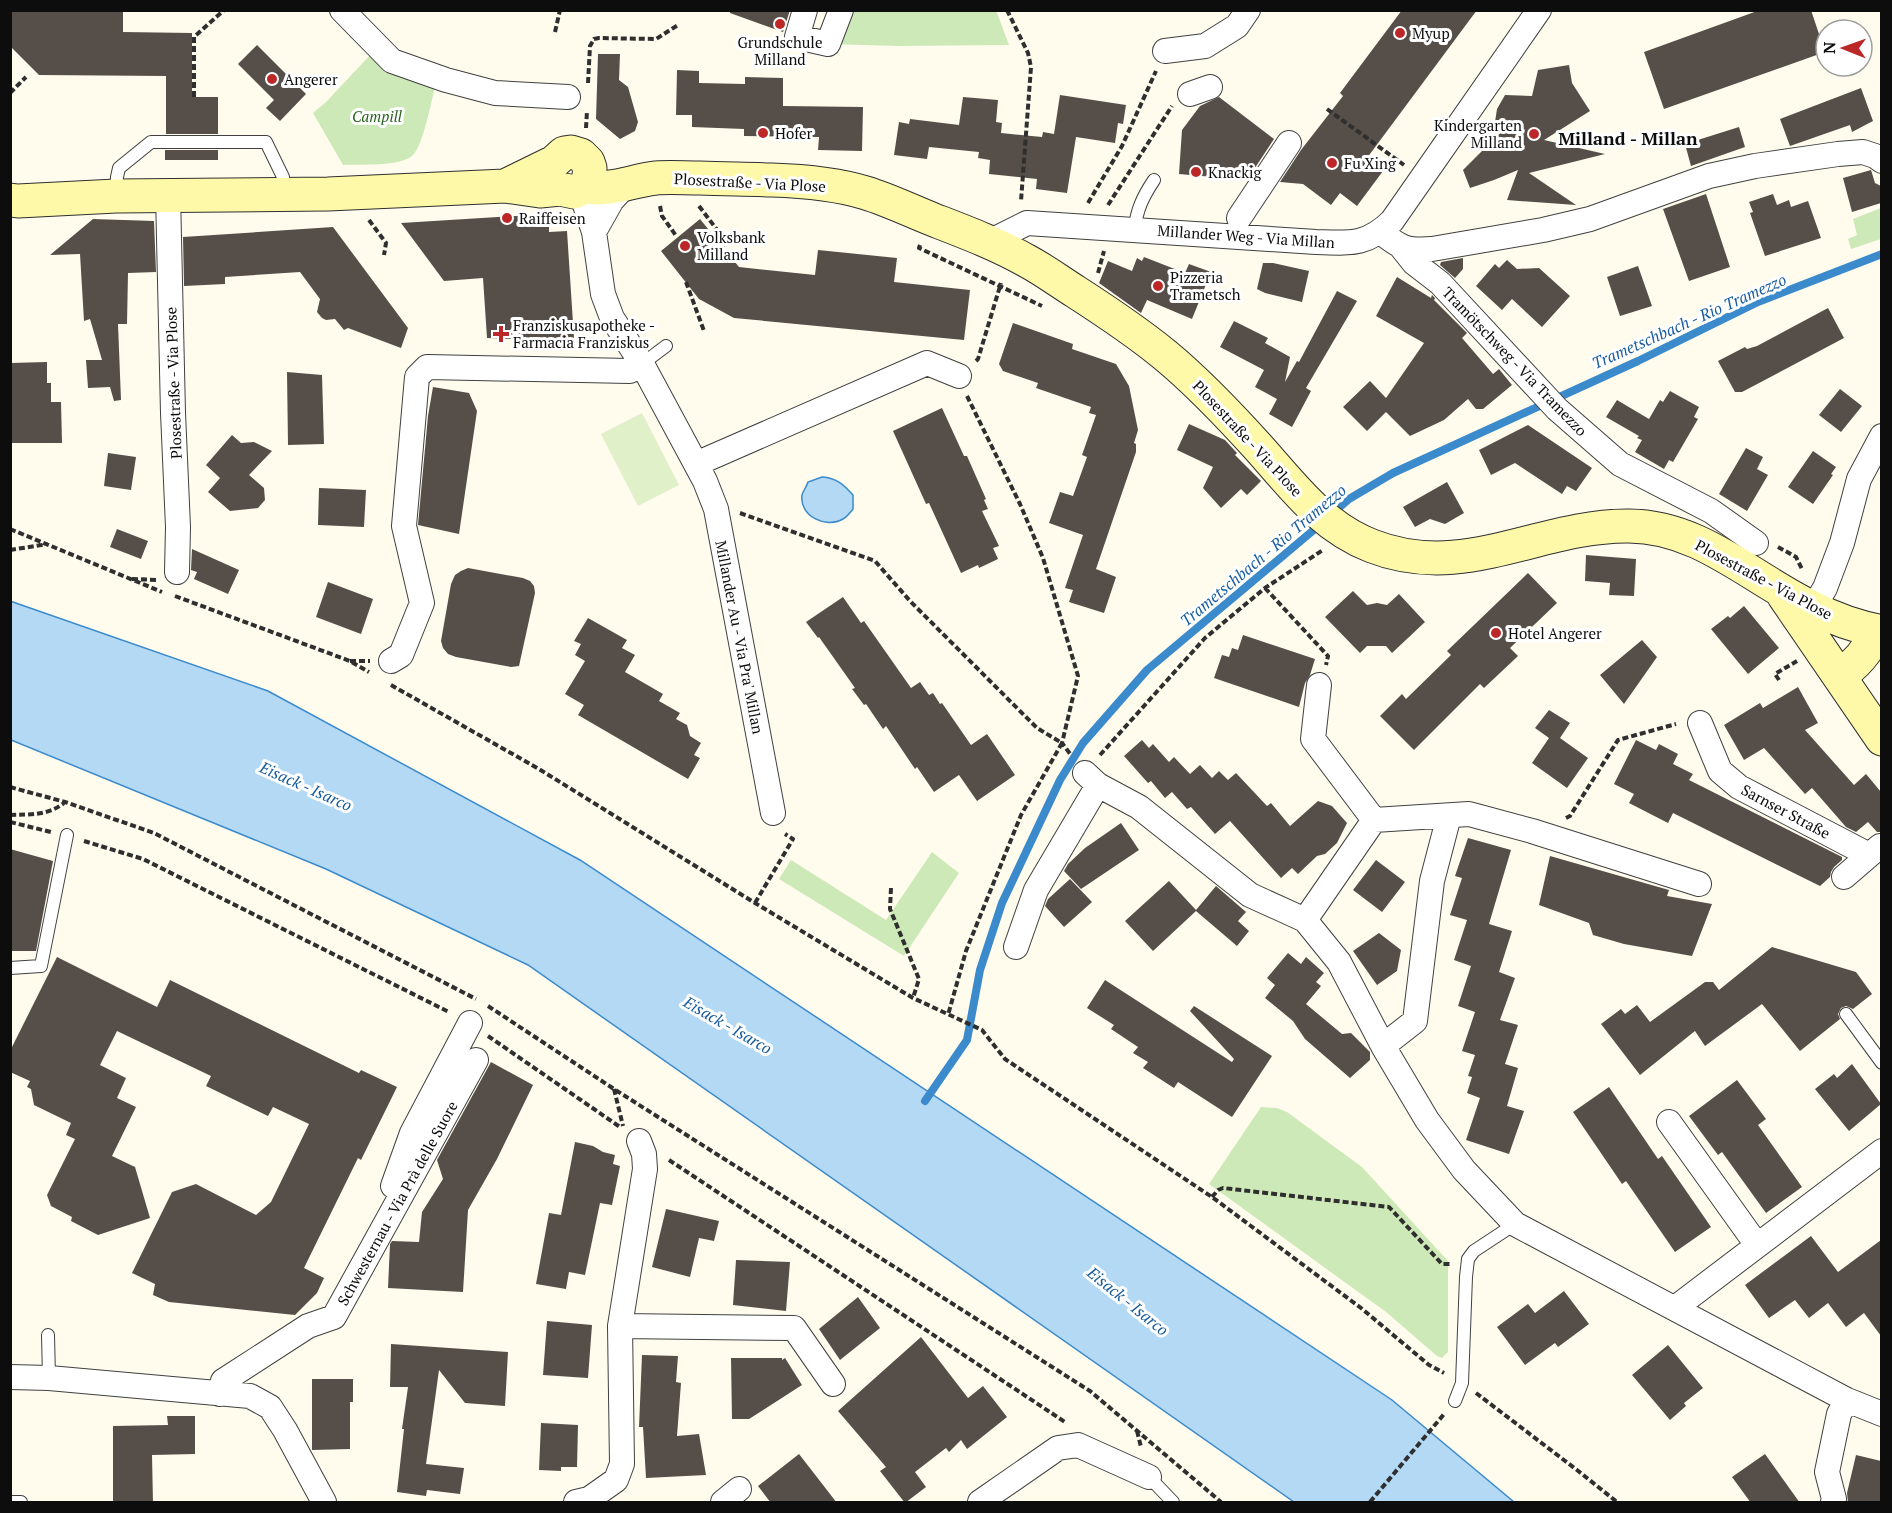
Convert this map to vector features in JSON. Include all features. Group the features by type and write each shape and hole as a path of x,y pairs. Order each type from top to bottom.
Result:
{"street":[{"path":"342,10 392,61 446,80 495,93 581,96"},
{"path":"806,10 797,37 811,46 828,44 841,10"},
{"path":"811,46 824,10"},
{"path":"1165,51 1205,46 1237,26 1248,10"},
{"path":"1535,12 1392,220 1381,232 1402,248 1432,249 1543,231 1590,219 1709,176 1755,166 1863,152 1881,161"},
{"path":"1239,218 1289,143"},
{"name":"Plosestraße - Via Plose","path":"13,202 116,195 339,194 505,186 540,191 576,171 601,189 647,186 691,178 779,180 834,186 865,193 989,242 1027,261 1117,319 1186,373 1333,524 1372,546 1399,555 1438,560 1481,555 1586,528 1631,526 1666,530 1729,558 1813,608 1854,624 1880,631"},
{"name":"Millander Au - Via Pra' Millan","path":"576,171 594,232 603,294 612,318 642,364 705,481 716,509 776,821"},
{"path":"594,232 612,200 647,186"},
{"name":"Plosestraße - Via Plose","path":"168,194 178,527 177,572"},
{"name":"Millander Weg - Via Millan","path":"989,242 1028,223 1352,243 1381,232"},
{"name":"Tramötschweg - Via Tramezzo","path":"1402,248 1414,263 1440,283 1557,409 1620,464 1711,512 1756,543"},
{"path":"696,464 927,363 959,376"},
{"path":"391,672 401,655 422,603 404,526 417,377 427,367 630,371 642,364"},
{"path":"1813,608 1825,588 1842,543 1858,479 1881,436"},
{"path":"1779,589 1881,739"},
{"path":"1839,676 1870,647 1880,631"},
{"path":"1319,685 1313,739 1374,820"},
{"name":"Sarnser Straße","path":"1700,723 1720,771 1739,787 1875,850 1844,877"},
{"path":"1016,947 1036,890 1091,779 1138,807 1250,894 1305,920 1339,962 1383,1046 1426,1120 1458,1162 1515,1224 1846,1400 1881,1414"},
{"path":"1374,820 1469,813 1699,884"},
{"path":"1383,1046 1415,1021 1432,881 1449,816"},
{"path":"1305,920 1374,820"},
{"path":"308,1326 334,1296 392,1190 412,1133 470,1023"},
{"name":"Schwesternau - Via Prà delle Suore","path":"220,1394 223,1381 308,1326 334,1317 476,1060"},
{"path":"1669,1122 1757,1245"},
{"path":"576,1503 589,1499 616,1480 622,1464 620,1326 645,1169 644,1154 631,1135"},
{"path":"1675,1308 1881,1151"},
{"path":"620,1326 794,1328 833,1384"},
{"path":"10,1377 49,1377 250,1396 270,1407 324,1503"},
{"path":"1833,1503 1827,1472 1839,1414 1846,1400"},
{"path":"980,1503 1058,1448 1068,1446 1078,1445 1149,1477"}],"lane":[{"path":"116,195 119,168 151,141 266,142 283,177 283,195"},
{"path":"1135,229 1136,216 1154,180"},
{"path":"642,364 666,346"},
{"path":"10,968 40,966 67,835"},
{"path":"1846,1014 1881,1063"},
{"path":"1455,1401 1462,1383 1468,1260 1474,1251 1515,1224"},
{"path":"48,1335 49,1377"},
{"path":"1149,1477 1173,1503"},
{"path":"10,1502 21,1503"}],"path":[{"path":"194,97 194,37 224,10"},
{"path":"555,32 560,10"},
{"path":"1007,10 1028,53 1031,67 1021,205"},
{"path":"576,171 581,96 590,46 594,39 656,39 678,25"},
{"path":"1085,226 1086,207 1122,146 1165,51"},
{"path":"10,93 26,77"},
{"path":"1107,214 1108,204 1191,95"},
{"path":"1327,109 1409,168"},
{"path":"691,178 691,196 724,239 723,247"},
{"path":"647,186 662,216 677,237"},
{"path":"367,218 386,243 384,255"},
{"path":"929,218 919,248 1052,312"},
{"path":"948,1015 966,951 1021,815 1062,743 1078,676 1043,558 959,376 978,359 1002,279"},
{"path":"686,282 704,331"},
{"path":"729,509 875,561 910,601 1037,728 1062,743 1066,748"},
{"path":"1091,779 1205,638 1265,588 1333,524"},
{"path":"10,530 49,544 128,579 350,661 370,672"},
{"path":"10,550 49,544"},
{"path":"1265,588 1328,656 1319,685"},
{"path":"391,672 539,769 755,903 913,998 982,1030 1005,1059 1212,1197 1361,1308 1429,1365 1462,1383 1617,1503"},
{"path":"1570,816 1618,740 1685,722 1700,723"},
{"path":"10,787 64,802 53,811 10,815"},
{"path":"755,903 793,839 776,821"},
{"path":"10,822 67,835"},
{"path":"891,888 890,909 919,980 913,998"},
{"path":"614,1089 631,1135"},
{"path":"1212,1197 1218,1190 1224,1188 1389,1207 1442,1264 1455,1264"},
{"path":"1370,1503 1455,1401"}],"green space":[{"path":"996,10 1009,45 828,44 841,11"},
{"name":"Campill","path":"371,54 384,65 386,71 435,87 429,113 417,150 407,159 369,165 343,165 313,113"},
{"path":"1881,208 1881,239 1851,249 1848,239 1857,235 1853,219"},
{"path":"642,413 679,485 638,506 601,434"},
{"path":"932,852 959,873 904,956 779,879 791,860 886,920"},
{"path":"1261,1107 1277,1108 1287,1112 1362,1167 1448,1261 1448,1352 1442,1358 1386,1312 1209,1184"}],"water":[{"path":"822,477 840,483 853,495 853,509 847,516 836,522 815,519 805,509 802,502 802,495 808,482"},
{"name":"Eisack - Isarco","path":"10,601 268,691 580,860 1392,1400 1514,1502 1294,1502 528,965 326,869 11,740"}],"building":[{"path":"10,10 123,10 123,32 192,33 192,97 218,97 218,134 166,134 166,76 39,75 10,46"},
{"name":"Grundschule Milland","path":"730,10 790,10 783,32 730,13"},
{"path":"1402,10 1477,10 1367,158 1383,171 1357,206 1340,193 1331,205 1303,184 1280,182 1301,150 1343,96 1340,93"},
{"path":"1760,10 1811,10 1814,19 1814,56 1664,109 1644,52"},
{"name":"Angerer","path":"257,45 306,94 280,121 266,108 274,100 238,64"},
{"path":"598,54 620,54 619,80 628,87 638,122 635,131 620,139 596,119"},
{"name":"Kindergarten Milland","path":"1569,65 1572,83 1590,111 1544,140 1605,154 1529,173 1576,205 1507,200 1518,170 1470,188 1463,170 1500,133 1495,122 1497,109 1505,95 1532,96 1538,70"},
{"path":"677,70 699,71 699,83 745,84 745,77 783,78 783,106 863,107 862,151 818,150 819,137 744,136 744,129 692,127 692,115 676,115"},
{"path":"1861,88 1873,121 1852,132 1850,125 1790,146 1780,119"},
{"path":"1060,95 1126,105 1123,124 1118,123 1115,143 1076,137 1067,193 1036,189 1037,179 989,174 990,160 978,158 979,152 929,147 927,159 894,155 899,122 909,124 910,119 959,125 963,97 998,100 996,122 1002,123 1001,133 1042,137 1043,132 1054,134"},
{"path":"1219,97 1274,139 1247,180 1179,174 1182,130 1200,106"},
{"path":"1739,127 1745,147 1691,166 1685,144"},
{"path":"165,150 218,150 218,160 165,160"},
{"path":"1871,170 1875,183 1881,186 1881,203 1852,212 1843,178"},
{"path":"1706,194 1730,267 1689,281 1663,209"},
{"path":"1773,194 1777,205 1789,200 1791,207 1808,201 1821,238 1765,256 1750,213 1753,212 1749,202"},
{"path":"549,214 549,232 567,231 574,338 543,340 487,338 483,278 444,281 401,223"},
{"path":"93,219 154,221 156,272 128,273 127,324 118,324 121,400 114,401 110,387 88,388 86,360 102,360 90,319 84,321 80,254 50,255"},
{"path":"700,219 739,267 815,275 818,250 897,258 894,282 970,290 964,340 734,318 699,299 661,251"},
{"path":"333,227 408,328 401,348 348,328 344,330 335,319 322,318 317,312 320,299 300,272 225,277 225,284 184,286 183,237"},
{"name":"Pizzeria Trametsch","path":"1144,257 1185,273 1189,264 1211,272 1192,319 1147,300 1141,313 1099,283 1108,261 1132,271 1137,258 1142,261"},
{"path":"1463,258 1463,269 1455,278 1440,265 1441,262"},
{"path":"1507,260 1517,269 1539,268 1570,296 1542,327 1512,299 1502,310 1476,286 1495,264 1499,268"},
{"path":"1263,263 1309,271 1302,302 1257,289"},
{"path":"1638,266 1652,306 1620,316 1607,277"},
{"path":"1397,277 1431,298 1432,295 1434,300 1467,333 1462,338 1493,374 1499,369 1512,385 1483,409 1476,409 1468,399 1444,420 1410,436 1386,412 1367,431 1343,407 1370,381 1386,398 1424,343 1376,316"},
{"path":"1337,291 1357,301 1306,388 1311,391 1292,427 1269,414 1277,399 1255,387 1264,370 1220,347 1234,321 1268,338 1265,343 1290,357 1285,382 1297,361 1299,362"},
{"path":"1828,308 1844,338 1742,392 1735,392 1718,361 1745,347 1747,349 1757,346"},
{"path":"1013,323 1073,344 1072,349 1116,364 1129,386 1138,430 1134,443 1136,452 1096,569 1116,577 1104,613 1069,602 1073,590 1065,588 1083,535 1049,523 1060,492 1073,496 1087,457 1082,455 1096,415 1089,413 1091,407 1036,388 1038,383 1003,371 999,364"},
{"path":"47,362 47,383 51,383 51,402 61,402 62,443 10,443 10,363"},
{"path":"287,372 322,375 324,444 288,445"},
{"path":"433,387 469,393 477,411 459,534 418,525 428,416"},
{"path":"1840,389 1862,406 1841,432 1819,415"},
{"path":"1670,391 1699,407 1694,417 1698,419 1673,462 1669,460 1664,469 1635,452 1642,440 1637,438 1639,436 1606,417 1617,400 1649,419 1660,400 1663,402"},
{"path":"942,408 986,499 984,500 988,509 982,511 999,546 993,548 998,559 961,573 893,431"},
{"path":"1189,424 1225,440 1237,453 1235,455 1261,481 1247,495 1241,489 1221,508 1203,488 1213,467 1177,450"},
{"path":"1528,425 1592,468 1576,491 1567,486 1562,494 1515,463 1491,475 1479,450"},
{"path":"232,435 241,443 254,442 272,451 249,475 264,488 265,500 258,508 230,511 208,492 220,478 206,465"},
{"path":"1746,448 1763,457 1757,469 1768,475 1747,511 1719,494"},
{"path":"1813,451 1836,467 1813,504 1788,487"},
{"path":"108,453 136,457 131,490 104,486"},
{"path":"1447,482 1464,513 1445,524 1430,519 1415,527 1403,507"},
{"path":"319,488 366,490 364,527 318,525"},
{"path":"117,529 148,541 141,559 110,547"},
{"path":"192,549 239,570 228,594 194,579 197,572 191,570"},
{"path":"1586,555 1636,559 1634,596 1609,595 1610,583 1585,581"},
{"path":"468,568 523,578 534,586 535,593 519,666 511,667 456,657 448,654 443,648 441,641 451,584 455,575"},
{"path":"1528,573 1557,603 1510,648 1518,656 1484,688 1480,684 1414,750 1380,716 1402,694 1406,699 1451,655 1447,651"},
{"path":"328,582 373,599 361,634 316,617"},
{"path":"1353,591 1367,605 1377,603 1387,605 1399,594 1425,622 1392,653 1386,646 1367,646 1360,653 1325,617"},
{"path":"843,597 861,623 864,621 911,688 920,682 929,695 933,693 971,745 987,734 1015,775 977,801 959,775 934,792 917,767 915,769 886,726 883,729 866,704 864,705 852,689 855,688 806,622"},
{"path":"1744,606 1779,648 1748,674 1711,629 1728,616 1730,618"},
{"path":"588,618 627,640 622,648 635,655 625,672 663,694 659,701 680,713 676,719 687,725 690,736 701,743 694,755 700,758 688,779 578,715 584,705 565,694 585,661 575,655 581,644 574,641"},
{"path":"1243,635 1315,659 1305,683 1299,707 1214,678 1222,655 1229,657 1232,648 1238,650"},
{"path":"1642,640 1657,657 1624,704 1600,675"},
{"path":"1798,687 1818,723 1805,730 1854,785 1866,774 1881,792 1881,832 1877,832 1868,822 1856,832 1846,827 1812,788 1805,794 1764,748 1744,760 1724,725 1760,703 1763,708"},
{"path":"1549,710 1570,723 1560,738 1588,758 1567,788 1532,763 1549,738 1535,728"},
{"path":"1142,740 1149,748 1153,744 1169,762 1174,757 1190,774 1200,765 1212,778 1219,771 1228,780 1236,773 1267,806 1271,803 1290,826 1318,801 1332,806 1347,823 1337,843 1325,854 1317,856 1298,874 1292,868 1281,878 1230,821 1215,834 1191,807 1187,809 1172,792 1165,798 1151,781 1148,783 1124,756"},
{"path":"1636,740 1656,750 1659,744 1678,754 1673,764 1693,774 1689,780 1842,857 1842,860 1834,867 1830,877 1820,886 1673,813 1668,823 1629,803 1634,794 1614,784"},
{"path":"1121,823 1139,850 1081,889 1064,871 1068,864 1085,848"},
{"path":"1468,838 1511,850 1489,924 1512,931 1499,972 1515,978 1500,1020 1518,1025 1505,1064 1518,1068 1507,1106 1524,1111 1509,1154 1466,1140 1480,1098 1467,1093 1472,1077 1468,1076 1475,1055 1462,1051 1475,1012 1458,1006 1471,966 1454,960 1467,920 1450,915 1462,878 1455,876"},
{"path":"10,849 53,861 36,951 10,951"},
{"path":"1550,856 1669,890 1667,896 1712,904 1692,956 1624,944 1593,935 1589,923 1539,905"},
{"path":"1376,860 1405,882 1382,912 1353,890"},
{"path":"1070,879 1092,902 1064,927 1045,906 1048,899"},
{"path":"1169,881 1196,910 1216,886 1246,912 1238,921 1249,931 1237,946 1196,911 1153,951 1125,921"},
{"path":"1379,933 1401,950 1397,971 1377,985 1353,951"},
{"path":"1772,947 1856,972 1872,994 1853,1009 1846,1006 1841,1008 1838,1014 1840,1019 1800,1051 1762,1004 1705,1046 1695,1031 1640,1075 1601,1024 1621,1009 1625,1014 1637,1005 1650,1022 1705,982 1713,982 1719,990"},
{"path":"1288,953 1301,964 1306,957 1324,973 1316,982 1321,986 1306,1004 1342,1034 1351,1033 1370,1052 1370,1060 1350,1078 1305,1039 1293,1021 1265,998 1275,985 1267,978"},
{"path":"57,957 157,1007 170,980 359,1073 361,1070 397,1087 361,1160 358,1158 304,1268 324,1278 317,1293 295,1315 169,1302 153,1295 155,1284 132,1273 172,1192 196,1184 256,1215 271,1202 309,1124 273,1107 268,1116 206,1086 211,1076 117,1031 100,1065 126,1078 117,1098 136,1107 112,1156 135,1167 150,1218 98,1235 71,1221 72,1217 51,1206 47,1195 75,1139 66,1135 71,1123 34,1105 31,1089 27,1087 30,1081 10,1072 10,1051"},
{"path":"1105,980 1232,1062 1234,1059 1190,1011 1194,1006 1272,1056 1232,1117 1178,1082 1174,1088 1143,1068 1148,1062 1133,1053 1138,1047 1111,1029 1114,1025 1087,1008"},
{"path":"491,1062 533,1085 497,1159 468,1210 463,1292 388,1288 390,1244 392,1241 419,1242 422,1212 443,1179 437,1160"},
{"path":"1852,1064 1881,1104 1849,1131 1815,1089 1834,1074 1837,1078"},
{"path":"1737,1080 1766,1119 1758,1125 1802,1187 1766,1213 1722,1152 1718,1155 1689,1116"},
{"path":"1609,1087 1658,1159 1662,1156 1711,1227 1675,1252 1626,1181 1622,1184 1573,1112"},
{"path":"575,1142 615,1155 613,1164 620,1166 612,1205 600,1203 585,1275 569,1272 566,1289 536,1284 549,1213 561,1215"},
{"path":"666,1209 719,1221 714,1241 699,1238 690,1277 652,1267"},
{"path":"1811,1236 1838,1272 1881,1240 1881,1336 1864,1313 1846,1327 1828,1303 1809,1318 1795,1300 1769,1318 1745,1285"},
{"path":"736,1260 790,1262 786,1311 733,1305"},
{"path":"1564,1291 1589,1324 1558,1347 1555,1343 1525,1365 1497,1327 1528,1304 1535,1313"},
{"path":"858,1297 880,1328 840,1360 819,1329"},
{"path":"547,1321 592,1325 588,1378 543,1375"},
{"path":"921,1337 968,1398 983,1386 1007,1417 967,1449 961,1440 949,1452 946,1448 915,1472 926,1487 905,1503 880,1471 886,1467 838,1411"},
{"path":"391,1344 508,1352 505,1406 465,1403 439,1370 426,1464 464,1468 460,1494 427,1490 426,1496 397,1492 408,1387 390,1387"},
{"path":"1668,1345 1703,1388 1684,1403 1686,1406 1670,1420 1632,1375"},
{"path":"642,1355 678,1356 676,1382 681,1383 677,1436 699,1434 706,1475 646,1478 643,1427 639,1427"},
{"path":"731,1358 782,1358 782,1360 785,1358 802,1385 749,1419 732,1419"},
{"path":"312,1379 353,1379 353,1402 350,1402 350,1449 312,1450"},
{"path":"167,1416 195,1416 195,1454 152,1455 153,1503 113,1503 113,1426 168,1425"},
{"path":"541,1423 578,1425 577,1467 561,1467 561,1471 539,1470"},
{"path":"799,1454 837,1503 771,1503 758,1486"},
{"path":"1765,1454 1800,1503 1751,1503 1732,1477"},
{"path":"1856,1455 1881,1461 1881,1503 1848,1503 1847,1493"}],"waterway":[{"name":"Trametschbach - Rio Tramezzo","path":"1333,513 1349,499 1393,473 1638,361 1758,302 1882,254"},
{"name":"Trametschbach - Rio Tramezzo","path":"925,1101 967,1040 980,970 1002,903 1060,780 1083,743 1147,670 1322,523"}],"place":[{"name":"Grundschule Milland","path":"780,24"},
{"name":"Myup","path":"1400,33"},
{"name":"Angerer","path":"272,79"},
{"name":"Hofer","path":"763,133"},
{"name":"Kindergarten Milland","path":"1534,134"},
{"name":"Fu Xing","path":"1332,163"},
{"name":"Knackig","path":"1196,172"},
{"name":"Raiffeisen","path":"507,218"},
{"name":"Volksbank Milland","path":"685,246"},
{"name":"Pizzeria Trametsch","path":"1158,286"},
{"name":"Franziskusapotheke - Farmacia Franziskus","path":"501,334"},
{"name":"Hotel Angerer","path":"1496,633"}],"district":[{"name":"Milland - Millan","path":"1628,138"}]}
